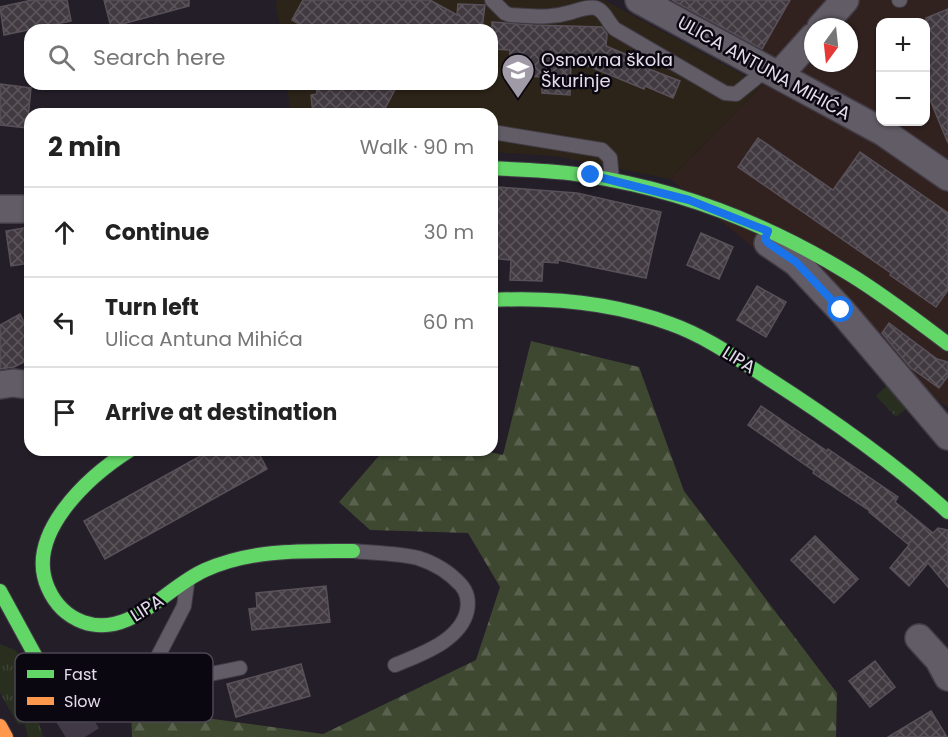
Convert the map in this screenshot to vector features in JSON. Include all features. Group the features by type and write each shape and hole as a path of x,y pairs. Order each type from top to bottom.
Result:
{"main road":[{"path":"498,168 591,175 689,200 768,231 849,274 903,309 948,344"},
{"name":"LIPA","path":"498,300 559,299 640,315 672,325 706,340 865,442 948,513"},
{"name":"LIPA","path":"118,456 86,485 55,522 42,566 46,588 57,605 68,614 89,624 128,621 157,604 188,579 222,563 258,554 353,550"},
{"path":"0,591 34,653"},
{"path":"0,726 6,737"}],"street":[{"name":"ULICA ANTUNA MIHIĆA","path":"639,0 883,132 948,177"},
{"path":"830,18 845,0"},
{"path":"773,72 804,45"},
{"path":"0,208 24,209"},
{"path":"768,231 765,239 768,243 796,262 841,310 948,436"},
{"path":"0,385 14,383 24,385"},
{"path":"919,638 939,660 948,676"}],"lane":[{"path":"478,0 492,0 505,14 510,15 554,17 586,8 596,9 605,14 607,22 615,29 725,93 736,94 773,72"},
{"path":"498,133 602,150 610,158 612,180"},
{"path":"353,550 418,558 437,566 455,579 466,591 469,603 464,622 452,635 428,651 395,665"},
{"path":"160,653 184,606 188,579"},
{"path":"213,674 240,668"}],"shaded area":[{"name":"Osnovna škola Škurinje","path":"277,0 604,0 762,85 670,179 555,156 498,152 498,108 290,108 288,90 498,90 498,24 280,24"},
{"path":"654,0 948,0 948,408 670,179 762,85 772,66"}],"green space":[{"path":"531,341 639,367 684,491 837,693 836,737 132,737 131,722 213,722 213,719 323,734 476,660 500,587 468,533 370,530 339,502 379,456 503,455"},
{"path":"887,385 907,408 896,417 876,396"},
{"path":"0,644 17,653 15,653 15,719 0,693"},
{"path":"17,722 39,722 43,737 28,737 25,724"}],"building":[{"path":"32,0 67,0 71,21 57,24 24,24 24,31 4,35 0,7"},
{"path":"104,0 189,0 189,6 122,24 110,24"},
{"path":"303,0 430,0 457,15 458,4 485,5 483,24 299,24 292,20"},
{"path":"672,0 790,0 762,49"},
{"path":"948,9 948,143 930,100 930,18 926,18"},
{"path":"492,22 602,27 607,34 606,46 651,65 649,69 680,81 673,98 645,86 644,89 571,59 570,95 542,93 542,77 509,75 510,50 498,49 498,24 492,24"},
{"path":"0,84 31,90 29,108 24,108 24,128 0,125"},
{"path":"316,90 395,90 385,108 312,108 311,95 317,94"},
{"path":"758,138 833,190 860,152 948,213 948,290 936,307 738,167"},
{"path":"498,187 577,193 661,212 646,278 558,260 558,263 543,262 542,281 510,280 511,260 498,259"},
{"path":"24,228 24,264 11,266 6,231"},
{"path":"701,233 733,247 719,279 687,265"},
{"path":"757,286 786,302 766,337 737,320"},
{"path":"20,314 24,322 24,362 14,367 0,369 0,325"},
{"path":"889,323 937,359 948,362 948,376 939,388 911,368 882,333"},
{"path":"761,406 898,497 895,502 933,533 938,528 948,530 948,587 928,563 909,586 890,568 909,545 870,511 748,425"},
{"path":"200,456 260,456 267,469 105,559 84,521"},
{"path":"815,536 858,579 834,603 791,560"},
{"path":"326,586 330,622 252,630 249,609 257,608 256,593"},
{"path":"875,661 895,687 870,707 849,681"},
{"path":"301,664 310,696 236,717 227,684"},
{"path":"931,711 947,737 888,737"}],"tunnel":[{"path":"76,722 85,737"}],"traffic: fast":[{"path":"498,168 560,172 618,181 688,200 756,225 851,275 948,344"},
{"path":"498,300 560,301 605,306 671,324 696,335 743,362 837,424 905,475 948,512"},
{"path":"121,456 97,475 65,508 53,527 45,547 43,568 48,588 62,609 83,622 100,625 132,618 190,578 205,570 241,558 277,553 353,551"},
{"path":"0,591 34,653"}],"traffic: slow":[{"path":"0,726 6,737"}],"place":[{"name":"Osnovna škola Škurinje","path":"518,99"}],"route":[{"path":"591,175 689,200 768,231 765,239 768,243 796,262 841,310"}]}
